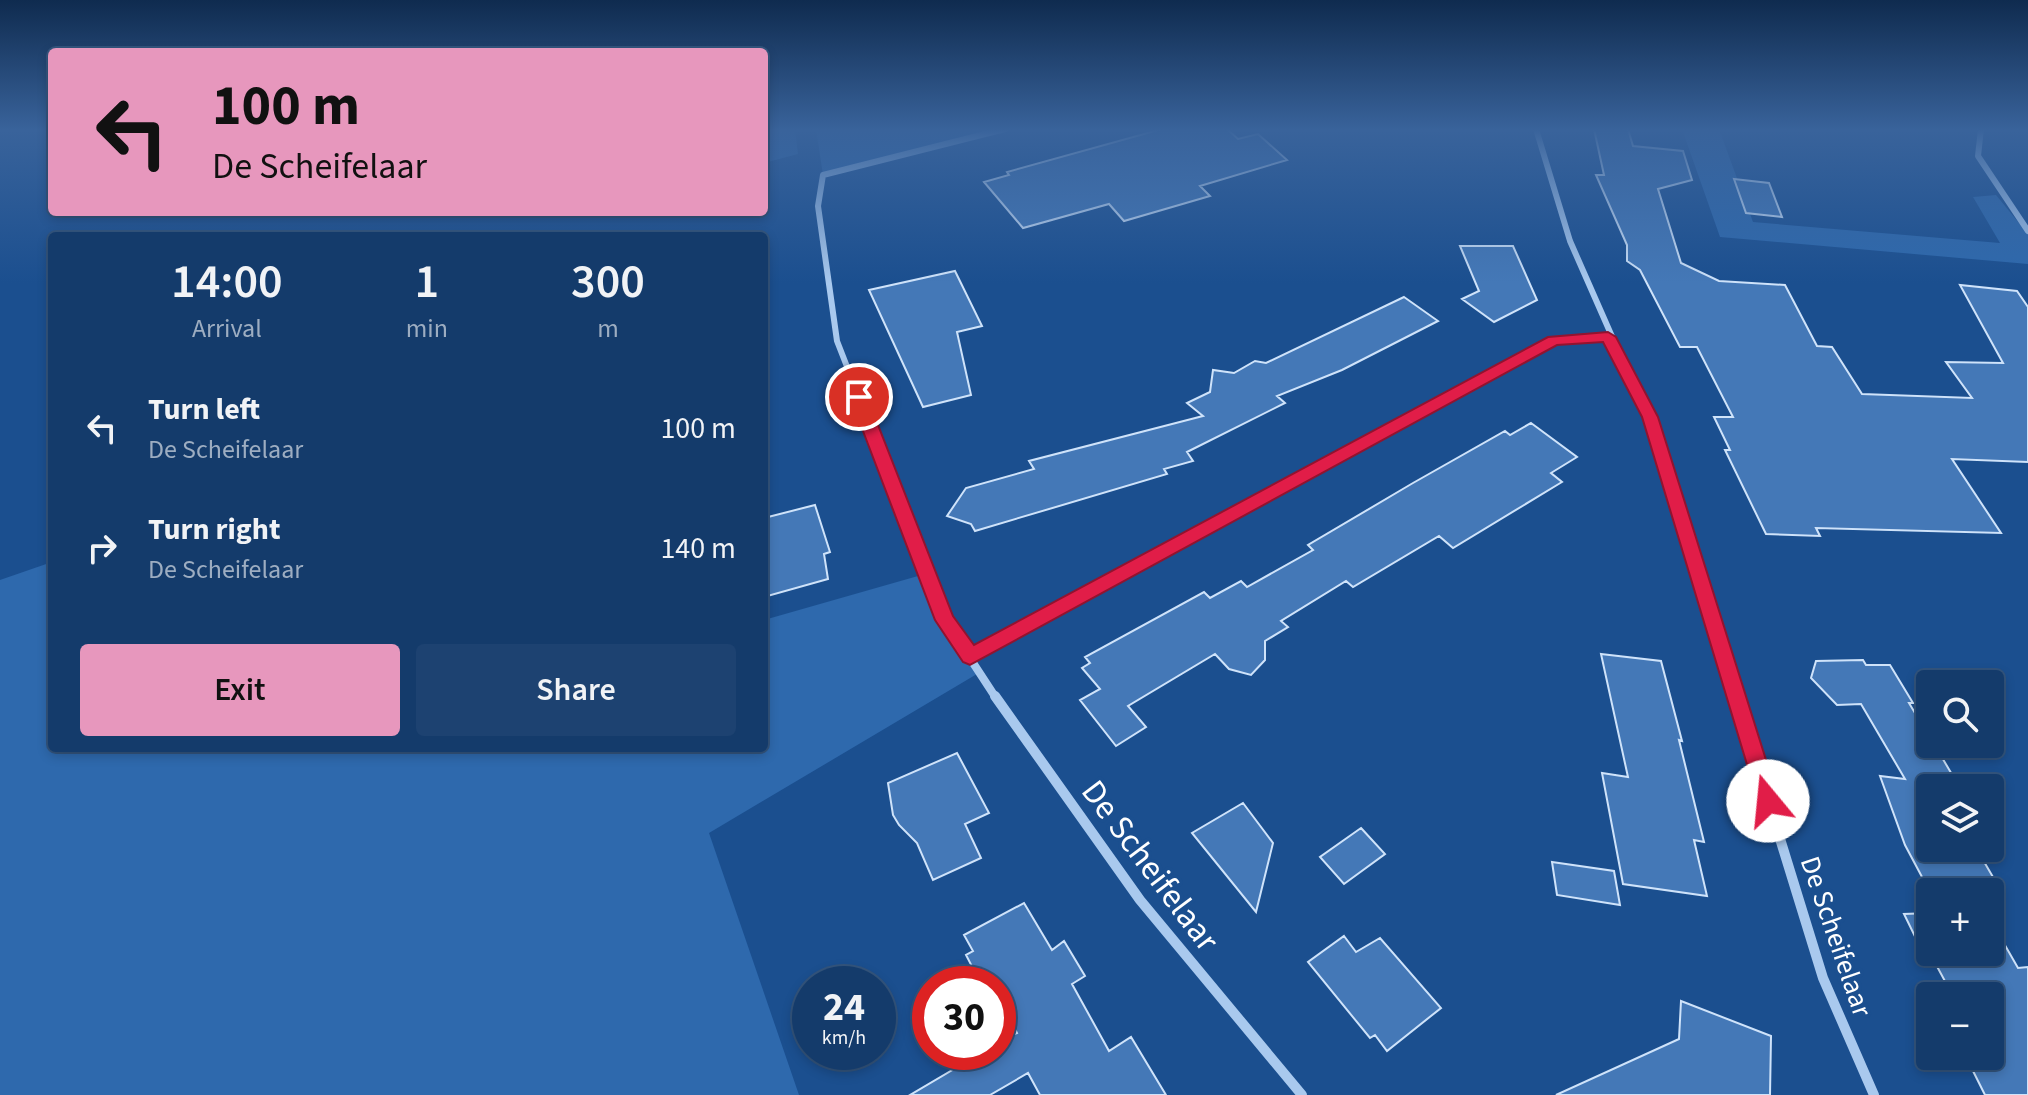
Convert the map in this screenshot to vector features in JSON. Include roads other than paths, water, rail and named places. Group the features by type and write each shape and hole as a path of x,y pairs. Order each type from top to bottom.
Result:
{"street":[{"name":"De Scheifelaar","path":"822,180 818,206 837,341 945,620 1021,735 1140,900 1302,1095"},
{"name":"De Scheifelaar","path":"1549,180 1608,337 1650,417 1823,978 1874,1095"},
{"path":"1994,180 2028,231"},
{"path":"970,657 1553,340 1608,337"}]}
